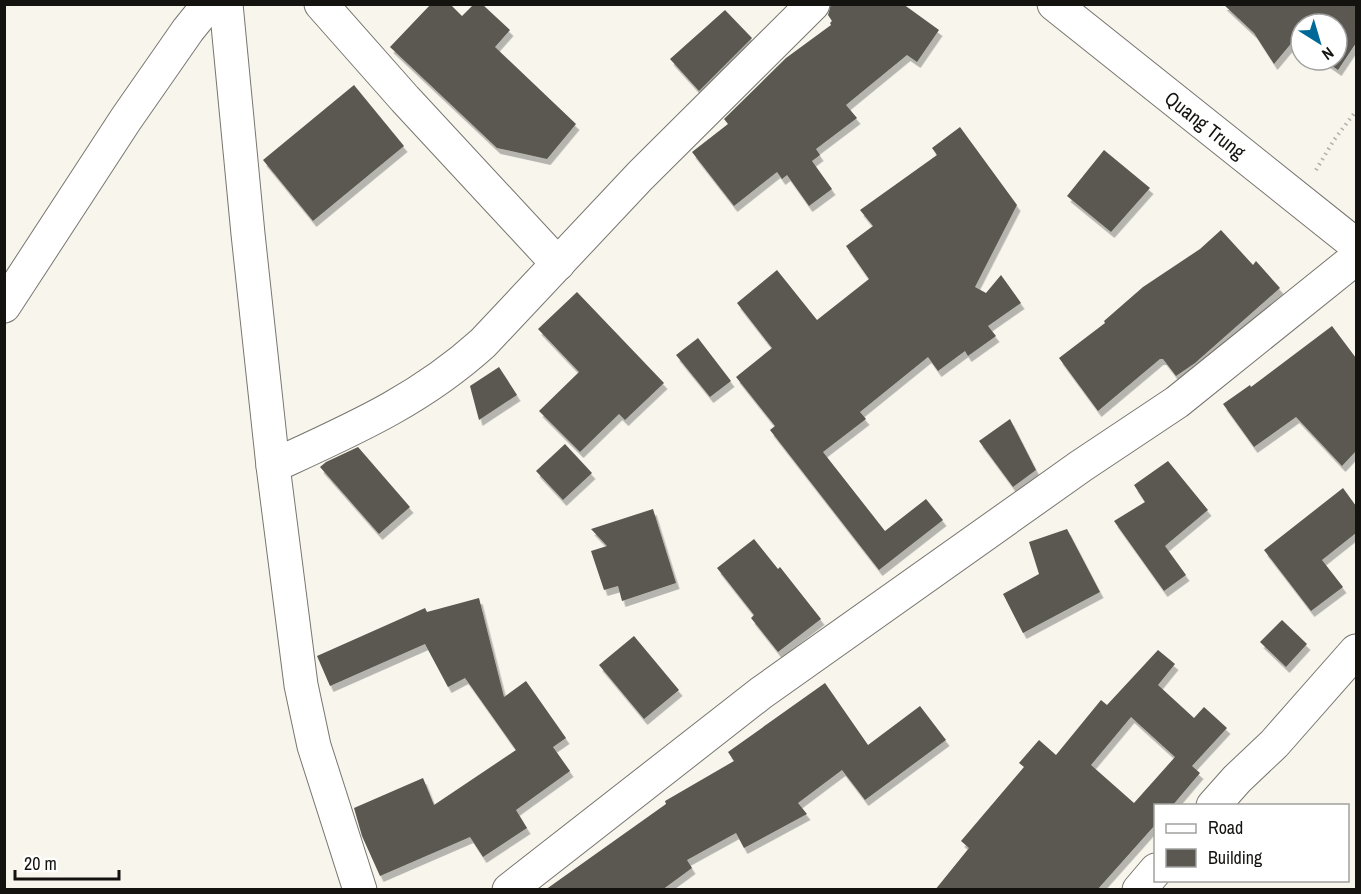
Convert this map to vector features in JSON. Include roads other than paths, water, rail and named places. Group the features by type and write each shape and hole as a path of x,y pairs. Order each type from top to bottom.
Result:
{"street":[{"path":"4,306 126,119 188,30 209,4"},
{"path":"226,4 273,466 301,685 314,746 360,890"},
{"path":"321,4 405,99 558,264"},
{"path":"273,466 361,426 439,380 483,343 640,176 813,4"},
{"name":"Quang Trung","path":"1054,4 1356,245"},
{"path":"509,890 761,693 1081,466 1178,402 1356,258"},
{"path":"1215,804 1236,779 1274,744 1356,651"},
{"path":"1138,890 1154,871"}]}
